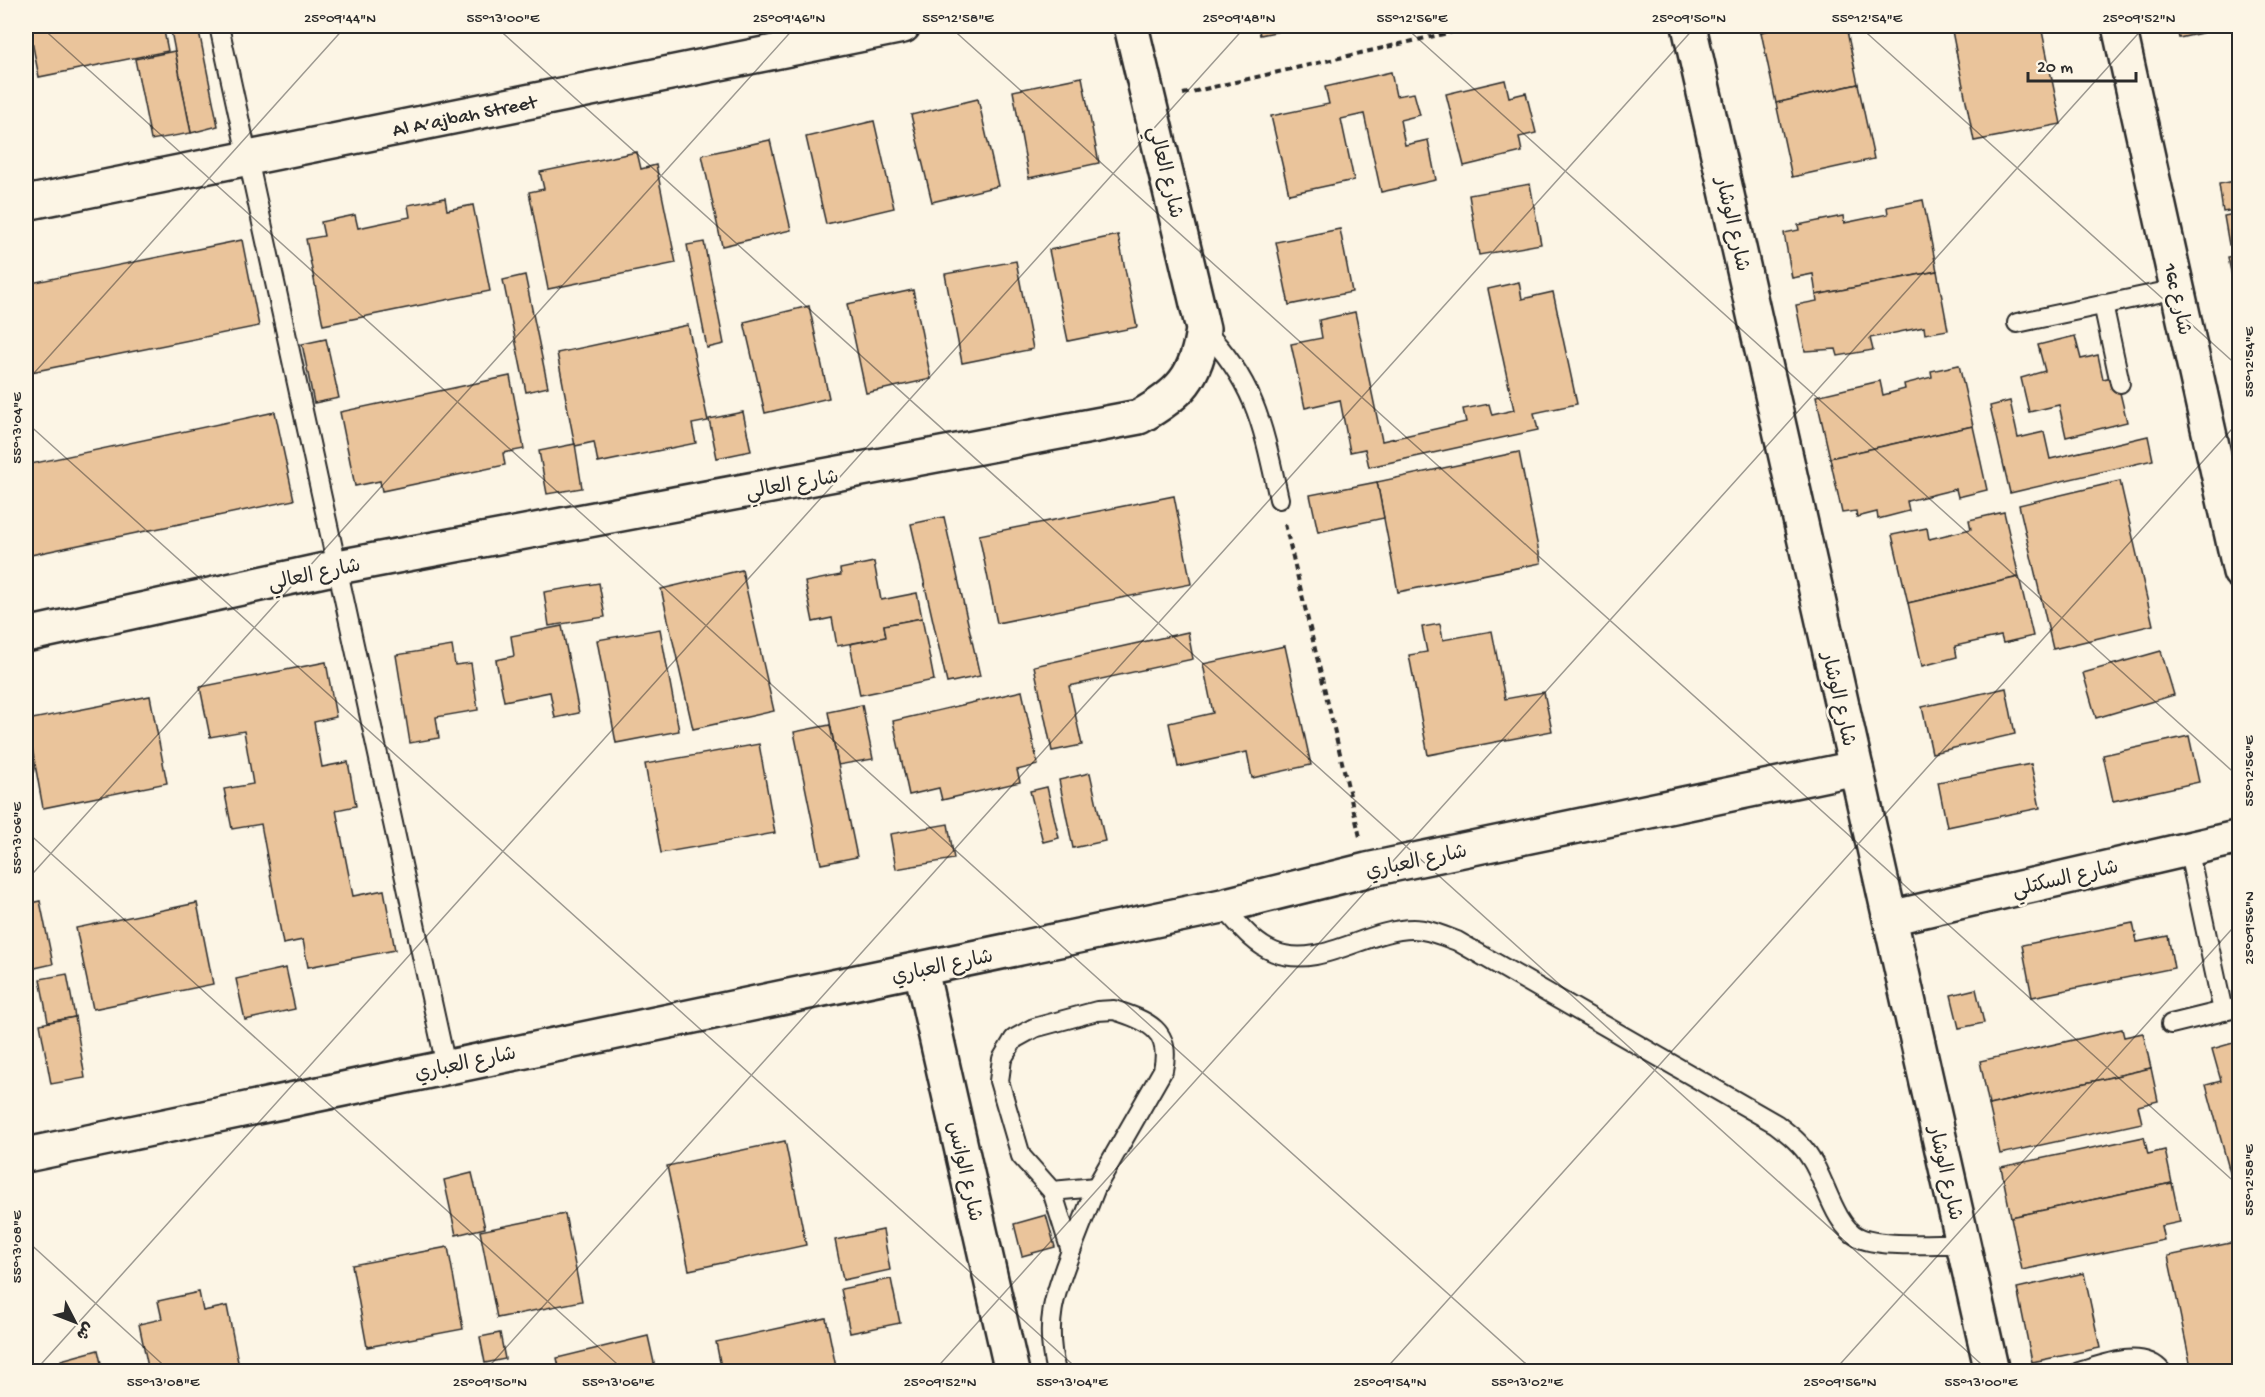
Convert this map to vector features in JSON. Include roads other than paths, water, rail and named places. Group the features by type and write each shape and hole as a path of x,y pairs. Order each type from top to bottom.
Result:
{"street":[{"name":"Al A’ajbah Street","path":"26,203 903,26"},
{"name":"شارع العالي","path":"26,635 338,567 1139,417 1166,402 1180,390 1192,372 1200,350 1203,328 1131,26"},
{"name":"شارع الوشار","path":"1689,26 1992,1371"},
{"name":"16c شارع","path":"2119,26 2240,572"},
{"name":"شارع العباري","path":"26,1155 446,1066 921,970 1222,906 1367,870 1856,768"},
{"name":"شارع السكتلي","path":"1890,918 2240,837"},
{"name":"شارع الوانس","path":"921,970 1012,1371"}],"lane":[{"path":"219,26 446,1066"},
{"path":"2017,323 2177,289"},
{"path":"2103,304 2120,383"},
{"path":"1203,328 1224,351 1242,377 1256,405 1280,499"},
{"path":"2170,1024 2231,1009 2188,848"},
{"path":"1222,906 1255,941 1273,952 1294,957 1316,954 1392,932 1413,929 1436,933 1457,941 1776,1124 1795,1138 1811,1159 1844,1226 1857,1237 1875,1242 1963,1244"},
{"path":"1056,1371 1050,1342 1053,1298 1096,1187 1163,1070 1166,1055 1164,1041 1155,1028 1114,1010 1097,1011 1034,1028 1014,1040 1002,1059 999,1081 1022,1156 1052,1191 1071,1251"},
{"path":"1052,1191 1096,1187"},
{"path":"2079,1371 2121,1361 2141,1360 2162,1371"}]}
